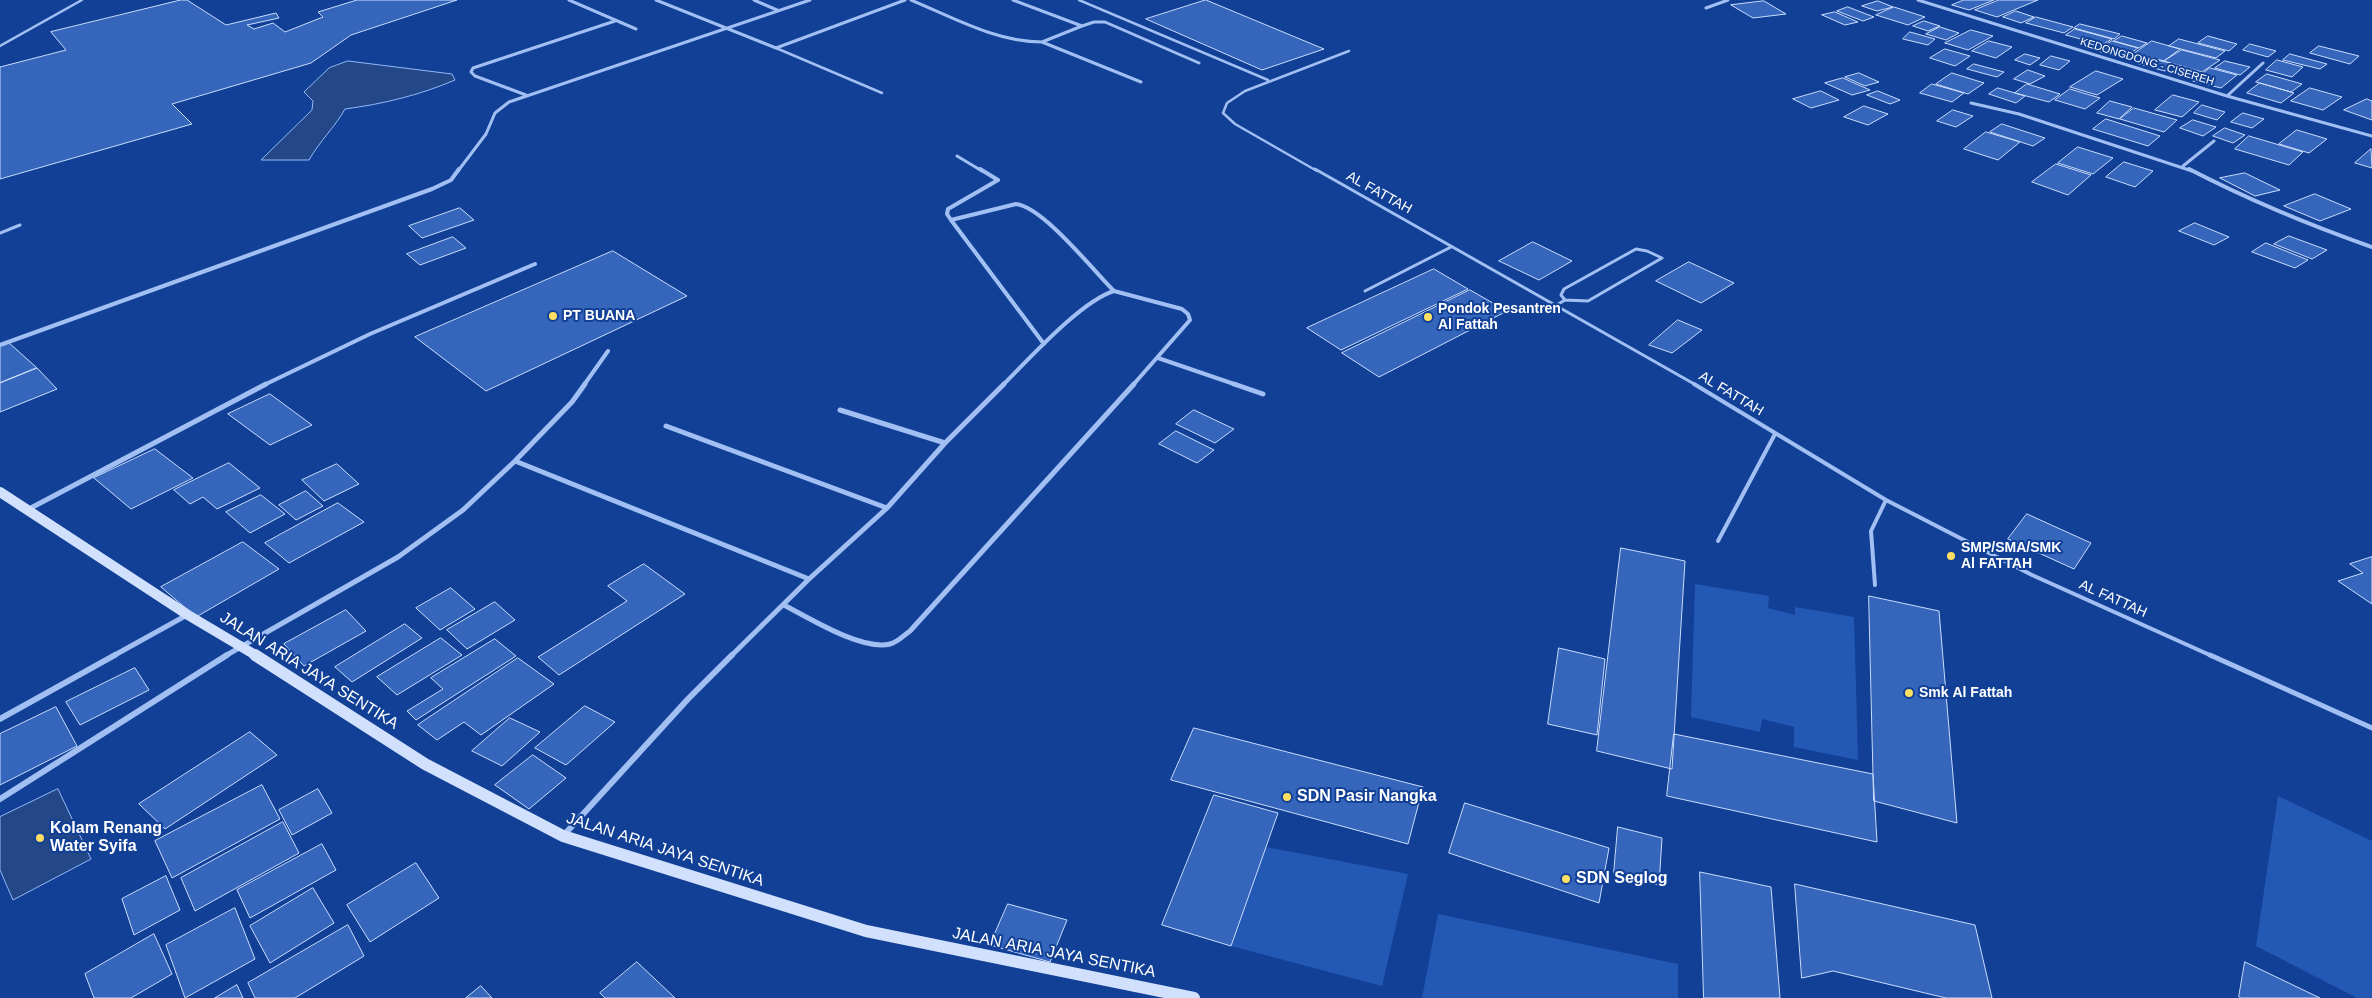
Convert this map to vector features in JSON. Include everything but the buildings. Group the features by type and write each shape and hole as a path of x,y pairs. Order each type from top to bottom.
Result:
{"street":[{"path":"569,0 636,29"},
{"path":"656,0 776,48 905,0"},
{"path":"754,0 777,10"},
{"path":"0,346 432,189 451,180 486,134 495,113 508,102 810,0"},
{"path":"911,0 1011,40 1032,44 1094,22 1105,22 1199,63"},
{"path":"1013,0 1082,26"},
{"path":"1706,8 1728,0"},
{"name":"KEDONGDONG - CISEREH","path":"1918,0 2227,96 2372,136"},
{"path":"526,95 475,76 471,72 473,68 615,20"},
{"path":"1042,42 1141,82"},
{"path":"2227,96 2263,63"},
{"path":"1972,103 2020,114 2183,166 2235,193 2300,222 2372,246"},
{"path":"2183,166 2214,141"},
{"path":"958,156 998,180 992,185 953,203 948,209 947,214 1044,344"},
{"path":"784,605 860,641 875,646 891,644 910,631 1158,358 1190,320 1188,314 1182,309 1114,291 1043,217 1025,205 1016,204 951,220"},
{"path":"27,510 298,367 370,334 535,264"},
{"path":"563,836 688,700 809,580 887,508 945,442 1044,344 1093,302 1104,294 1114,291"},
{"path":"0,799 241,646 398,557 463,510 516,461 572,402 608,351"},
{"path":"1158,358 1263,394"},
{"path":"840,410 945,442"},
{"path":"666,426 887,508"},
{"path":"516,461 809,580"},
{"name":"JALAN ARIA JAYA SENTIKA","path":"0,492 188,615 241,646 424,764 563,836 866,931 1194,998"},
{"path":"0,719 188,615"}],"lane":[{"path":"0,46 82,0"},
{"path":"1079,0 1268,80"},
{"path":"776,48 882,93"},
{"name":"AL FATTAH","path":"1349,51 1268,80 1245,91 1227,103 1223,112 1235,124 1554,306 1653,359 1886,500 2032,574 2372,728"},
{"path":"0,233 20,226"},
{"path":"1366,291 1451,247"},
{"path":"1554,306 1565,300 1588,301 1662,258 1647,251 1636,249 1564,289 1561,295 1565,300"},
{"path":"1718,540 1775,434"},
{"path":"1875,585 1871,531 1886,500"}],"shaded area":[{"path":"348,61 452,74 455,80 401,98 345,109 309,160 261,160 312,110 313,101 304,92 329,68"},
{"path":"1695,584 1769,596 1768,608 1795,615 1795,607 1854,617 1858,760 1794,747 1794,727 1762,719 1760,732 1691,717"},
{"name":"Kolam Renang Water Syifa","path":"58,789 91,859 13,900 0,870 0,817"},
{"path":"2278,796 2372,841 2372,998 2357,998 2256,946"},
{"path":"1266,847 1408,874 1382,986 1231,946"},
{"path":"1438,914 1678,964 1678,998 1422,998"}],"place":[{"name":"PT BUANA","path":"553,316"},
{"name":"Pondok Pesantren Al Fattah","path":"1428,317"},
{"name":"SMP/SMA/SMK Al FATTAH","path":"1951,556"},
{"name":"Smk Al Fattah","path":"1909,693"},
{"name":"SDN Pasir Nangka","path":"1287,797"},
{"name":"Kolam Renang Water Syifa","path":"40,838"},
{"name":"SDN Seglog","path":"1566,879"}]}
